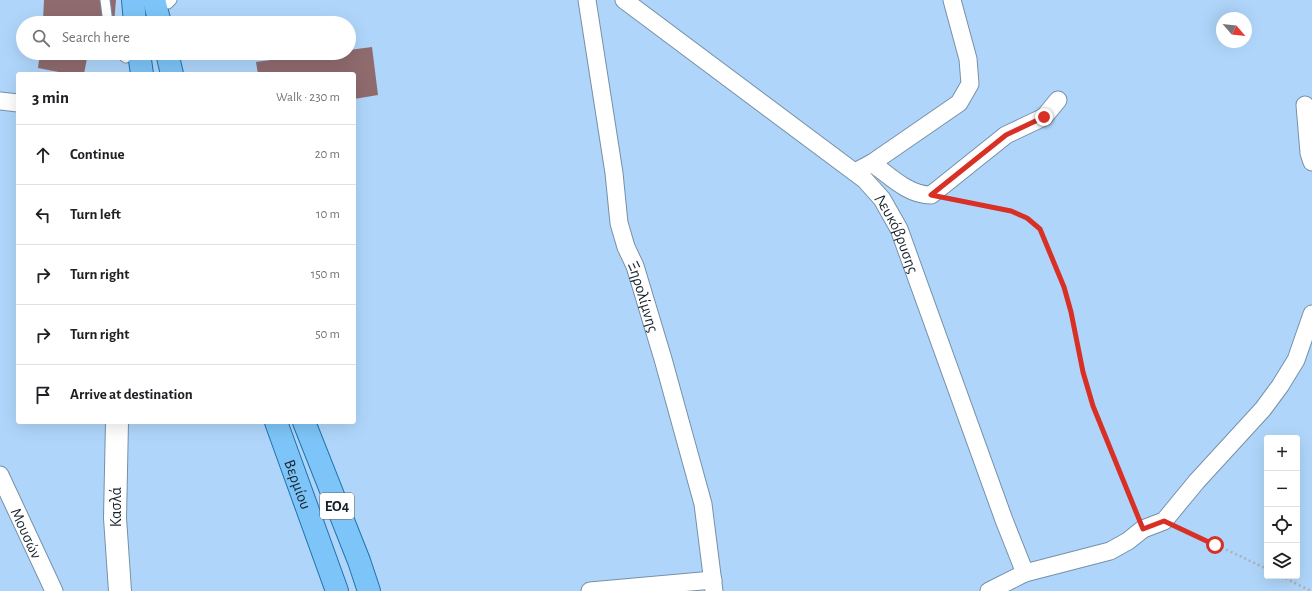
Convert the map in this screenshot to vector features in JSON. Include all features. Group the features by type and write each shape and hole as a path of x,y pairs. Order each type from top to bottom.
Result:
{"main road":[{"path":"133,0 134,16"},
{"path":"132,60 141,72"},
{"path":"169,60 172,72"},
{"name":"Βερμίου","path":"277,424 337,591"},
{"name":"Βερμίου","path":"305,424 359,561 368,591"}],"street":[{"name":"Ξηρολίμνης","path":"587,0 614,173 619,223 657,338 704,504 713,586"},
{"name":"Λευκόβρυσης","path":"624,0 855,172 865,180 882,199 899,229 1004,520 1025,573"},
{"path":"855,172 872,163 959,103 970,84 968,59 952,0"},
{"path":"872,163 906,189 922,195 931,195 1006,135 1044,117 1058,100"},
{"path":"0,101 16,103"},
{"path":"1305,105 1309,153 1312,162"},
{"path":"989,591 1025,573 1110,550 1128,541 1143,529 1164,521 1202,475 1263,408 1280,386 1296,360 1312,314"},
{"name":"Κασλά","path":"118,424 115,518 120,591"},
{"name":"Μουσών","path":"0,475 54,591"},
{"path":"590,591 713,586"}],"lane":[{"path":"105,0 107,16"}],"path":[{"path":"931,195 1011,211 1027,218 1040,229 1064,287 1071,312 1083,372 1093,406 1143,529"},
{"path":"1164,521 1264,568"},
{"path":"1287,579 1311,591"}],"shaded area":[{"path":"0,0 1312,0 1312,591 0,591"}],"building":[{"path":"44,0 116,0 115,16 43,16"},
{"path":"372,47 378,95 356,99 356,72 258,72 256,62 271,60 356,60 356,49"},
{"path":"39,60 87,60 84,72 59,72 38,68"}],"route":[{"path":"1044,117 1006,135 931,195 1011,211 1027,218 1040,229 1064,287 1071,312 1083,372 1093,406 1104,435 1123,476 1143,529 1164,521 1215,545"}]}
